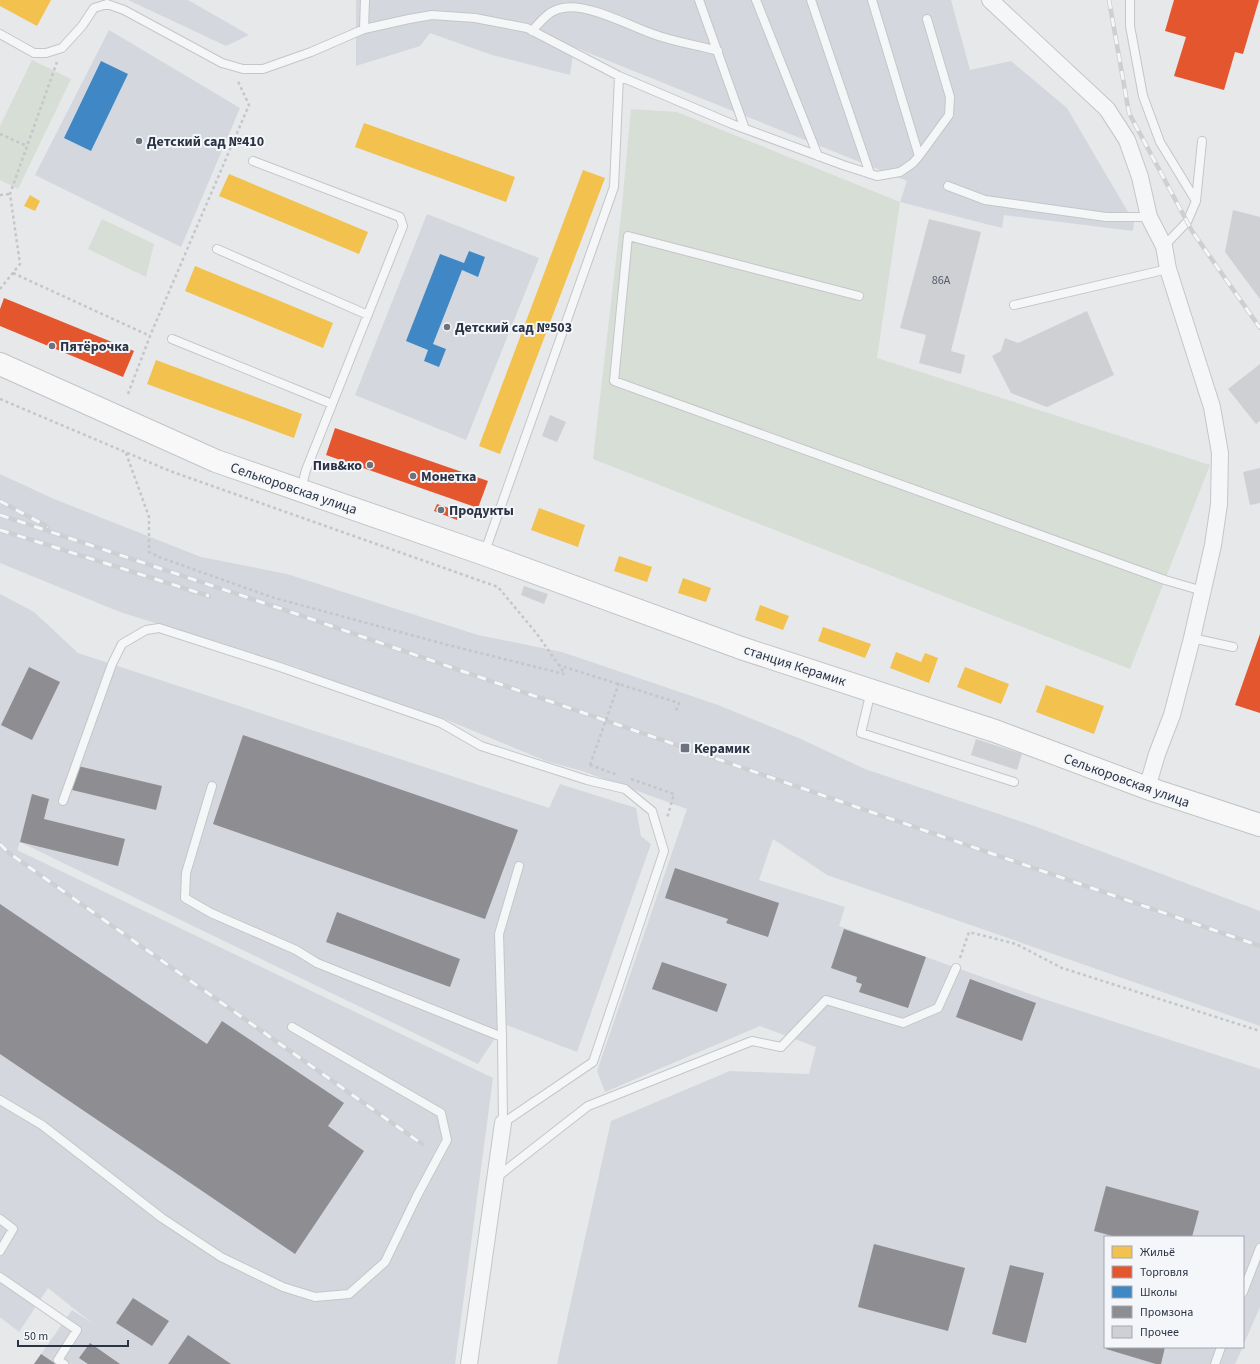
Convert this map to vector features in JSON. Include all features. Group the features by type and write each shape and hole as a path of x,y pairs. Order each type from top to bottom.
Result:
{"main road":[{"name":"Селькоровская улица","path":"0,364 216,461 484,554 596,596"},
{"name":"станция Керамик","path":"596,596 741,648 872,690 995,732"},
{"name":"Селькоровская улица","path":"995,732 1147,788 1260,825"}],"street":[{"path":"990,0 1107,110 1127,140 1140,177 1149,217 1164,246 1168,269 1212,407 1220,453 1219,504 1213,545 1192,638 1172,715 1157,754 1147,788"},
{"path":"469,1364 503,1123"}],"lane":[{"path":"364,29 366,0"},
{"path":"699,0 745,129"},
{"path":"756,0 818,156"},
{"path":"811,0 870,174"},
{"path":"872,0 919,156"},
{"path":"1130,0 1130,26 1143,96 1160,142 1196,200"},
{"path":"0,34 34,53 46,53 62,48 82,26 94,8 107,4 124,10 222,63 243,69 263,69 311,52 364,29 432,15 475,18 528,28 619,76 745,129 877,176 900,172 913,163 949,115 950,97 927,19"},
{"path":"532,31 549,13 564,8 582,8 619,20 654,35 718,51"},
{"path":"484,554 614,187 619,76"},
{"path":"1164,246 1187,222 1196,200 1202,141"},
{"path":"253,161 400,217 403,226 306,470 301,490"},
{"path":"948,186 985,200 1106,217 1149,217"},
{"path":"859,296 628,236 614,381 1165,580 1203,591"},
{"path":"217,249 368,315"},
{"path":"1014,305 1168,269"},
{"path":"172,339 332,404"},
{"path":"63,801 112,664 122,644 146,630 159,628 280,667 441,723 481,746 587,780 625,789 652,811 664,851 593,1062 503,1123"},
{"path":"1192,638 1233,647"},
{"path":"872,690 861,733 1014,782"},
{"path":"212,786 186,873 185,898 211,914 296,950 317,963 502,1037"},
{"path":"503,1123 499,934 519,866"},
{"path":"495,1179 588,1106 752,1041 781,1047 826,1000 903,1024 938,1008 956,968"},
{"path":"0,1100 42,1125 162,1218 221,1257 283,1287 315,1297 349,1294 385,1262 416,1196 447,1140 441,1113 292,1027"},
{"path":"0,1219 13,1229 0,1251"},
{"path":"1244,1289 1260,1248"},
{"path":"0,1277 77,1330 58,1360 64,1364"},
{"path":"1215,1364 1221,1348"}],"path":[{"path":"0,289 20,264 10,194 62,48"},
{"path":"128,394 150,336 249,105 231,66"},
{"path":"0,134 27,146"},
{"path":"0,196 10,194"},
{"path":"13,273 150,336"},
{"path":"0,399 126,452 170,471 498,587 537,634 565,674 448,645 271,597 159,558 149,552 149,517 126,452"},
{"path":"558,664 679,702 675,712"},
{"path":"590,765 619,683"},
{"path":"645,783 674,794 668,814 657,826"},
{"path":"956,968 969,932 1016,944 1062,968 1260,1031"}],"shaded area":[{"path":"128,0 188,0 249,35 226,46"},
{"path":"356,0 951,0 970,70 1011,61 1067,108 1134,222 1133,231 1004,215 1002,228 900,202 907,181 574,47 570,75 492,55 430,33 420,46 356,66"},
{"name":"Детский сад №410","path":"109,30 240,108 181,247 35,175"},
{"path":"32,60 71,79 18,189 0,180 0,126"},
{"path":"631,109 677,112 900,202 877,358 1210,465 1130,669 593,459 621,216"},
{"name":"Детский сад №503","path":"427,214 539,258 466,440 355,395"},
{"path":"102,219 154,244 146,277 88,249"},
{"path":"0,474 54,499 201,557 287,574 478,635 562,652 718,705 801,739 865,769 1034,826 1260,911 1260,1026 827,875 773,839 759,880 845,907 839,926 1044,999 1260,1069 1260,1307 1244,1344 1244,1236 1104,1236 1104,1348 1243,1348 1235,1364 557,1364 611,1121 730,1071 809,1074 816,1047 760,1026 605,1092 597,1071 687,809 582,771 546,761 442,718 347,687 297,667 120,612 0,563"},
{"path":"0,594 34,612 78,653 549,808 560,784 636,808 641,836 651,844 577,1052 504,1024 478,1064 20,842 17,850 493,1078 455,1364 34,1364 72,1310 92,1323 48,1288 19,1332 0,1317"}],"building: Жильё":[{"path":"0,0 51,0 37,26 0,6"},
{"path":"364,123 515,177 506,202 355,147"},
{"path":"583,170 605,178 500,454 479,446"},
{"path":"229,174 368,232 359,254 219,196"},
{"path":"30,195 40,201 35,211 24,206"},
{"path":"195,266 333,323 323,348 185,291"},
{"path":"156,360 302,414 294,438 147,384"},
{"path":"539,508 585,525 578,547 531,530"},
{"path":"619,556 652,567 647,582 614,571"},
{"path":"683,578 711,588 706,602 678,593"},
{"path":"760,605 789,616 783,630 755,620"},
{"path":"823,627 871,644 865,658 818,641"},
{"path":"896,652 921,662 925,653 938,658 929,683 890,668"},
{"path":"965,667 1009,684 1001,704 957,687"},
{"path":"1046,685 1104,706 1094,734 1036,712"}],"building: Торговля":[{"path":"1174,0 1259,0 1243,54 1235,52 1224,90 1174,76 1186,37 1165,31"},
{"path":"4,298 134,351 123,377 0,326 0,309"},
{"path":"335,428 488,481 478,508 326,455"},
{"path":"437,504 460,512 457,520 434,511"},
{"path":"1260,634 1260,713 1235,705"}],"building: Школы":[{"path":"101,61 128,74 91,151 64,138"},
{"path":"469,251 485,257 478,277 462,270 433,344 446,349 439,367 424,361 428,350 406,341 440,254 464,263"}],"building: Промзона":[{"path":"29,667 60,682 32,740 1,725"},
{"path":"243,735 518,830 485,919 213,824"},
{"path":"78,766 162,786 156,810 72,790"},
{"path":"32,794 49,799 44,819 125,839 118,866 20,842"},
{"path":"675,868 779,903 768,937 726,923 728,919 665,898"},
{"path":"0,904 207,1044 222,1021 344,1103 328,1126 364,1151 295,1254 0,1054"},
{"path":"337,912 460,959 450,987 326,942"},
{"path":"844,929 926,957 908,1008 859,992 862,984 856,982 857,977 831,968"},
{"path":"662,962 727,984 717,1012 652,989"},
{"path":"970,979 1036,1003 1022,1041 956,1017"},
{"path":"1106,1186 1199,1211 1192,1236 1112,1236 1094,1231"},
{"path":"874,1244 965,1268 948,1331 858,1307"},
{"path":"1010,1265 1044,1273 1026,1343 992,1334"},
{"path":"133,1298 169,1321 152,1346 116,1323"},
{"path":"188,1335 231,1364 168,1364"},
{"path":"90,1343 120,1364 88,1364 79,1358"},
{"path":"1165,1348 1161,1364 1156,1364 1106,1349"},
{"path":"41,1354 56,1364 34,1364"}],"building: Прочее":[{"path":"1233,210 1260,217 1260,299 1225,252"},
{"path":"929,219 981,232 951,351 965,355 961,374 919,363 926,335 900,328"},
{"path":"1087,311 1114,375 1047,407 1011,393 992,356 1001,351 1005,338 1018,343"},
{"path":"1260,364 1260,421 1256,424 1228,389"},
{"path":"550,415 566,422 557,442 542,436"},
{"path":"1260,468 1260,503 1250,505 1243,472"},
{"path":"524,586 548,594 544,604 521,595"},
{"path":"976,739 1022,754 1017,770 971,755"}],"railway":[{"path":"1109,0 1129,113 1192,231 1260,328"},
{"path":"0,501 48,527"},
{"path":"0,515 282,609 1260,946"},
{"path":"0,530 209,596"},
{"path":"0,844 9,853 422,1144"}],"place":[{"name":"Детский сад №410","path":"139,141"},
{"name":"Детский сад №503","path":"447,327"},
{"name":"Пятёрочка","path":"52,346"},
{"name":"Пив&ко","path":"370,465"},
{"name":"Монетка","path":"413,476"},
{"name":"Продукты","path":"441,510"},
{"name":"Керамик","path":"685,748"}]}
